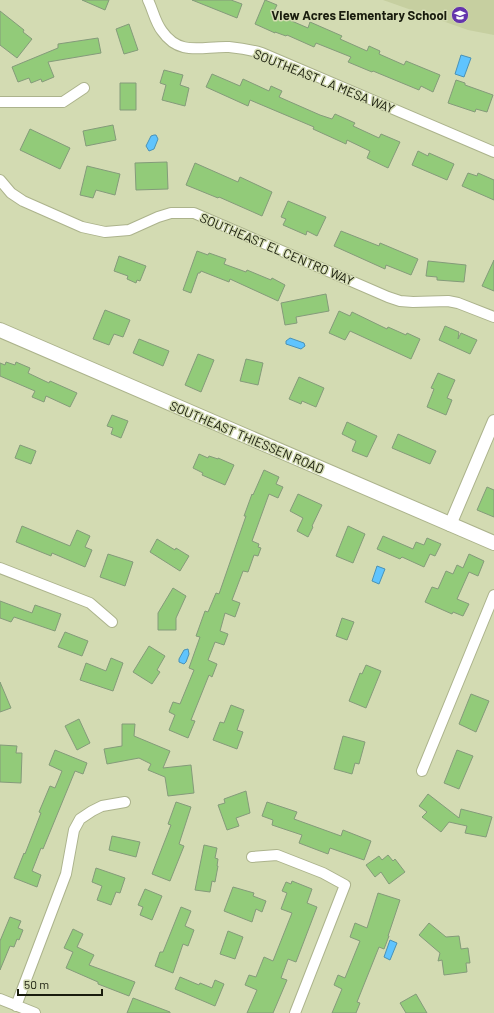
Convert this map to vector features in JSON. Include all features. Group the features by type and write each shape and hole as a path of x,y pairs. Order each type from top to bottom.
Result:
{"main road":[{"name":"SOUTHEAST THIESSEN ROAD","path":"0,330 494,544"}],"street":[{"name":"SOUTHEAST LA MESA WAY","path":"148,0 160,29 169,40 179,46 187,48 228,47 262,53 494,152"},
{"path":"0,102 63,102 84,88"},
{"name":"SOUTHEAST EL CENTRO WAY","path":"0,180 11,193 23,201 82,227 105,232 119,232 129,230 171,213 194,213 388,297 400,301 413,302 448,301 458,303 494,317"},
{"path":"450,525 494,421"},
{"path":"0,568 90,604 112,622"},
{"path":"422,771 494,595"},
{"path":"16,1006 66,874 74,830 80,819 92,811 102,806 125,802"},
{"path":"252,857 277,855 323,873 345,885 295,1013"},
{"path":"0,999 35,1013"}],"shaded area":[{"name":"View Acres Elementary School","path":"383,0 494,0 494,35 468,30"}],"water":[{"path":"461,55 471,58 464,77 455,74"},
{"path":"156,135 158,139 154,149 149,151 146,146 151,136"},
{"path":"290,338 304,343 305,346 301,349 286,344 286,341"},
{"path":"377,566 385,569 379,584 372,581"},
{"path":"188,649 189,654 186,662 184,664 179,662 184,650"},
{"path":"390,940 397,943 390,960 384,957"}],"building":[{"path":"82,0 109,0 105,10"},
{"path":"192,0 231,0 242,4 237,18"},
{"path":"265,0 277,5 273,13 308,28 310,22 342,36 340,39 367,51 369,46 380,51 379,54 404,65 406,61 440,75 433,92 421,86 419,90 348,62 351,57 316,43 314,47 287,35 275,33 255,24"},
{"path":"0,11 24,30 23,32 32,39 17,58 0,45"},
{"path":"129,24 138,50 124,54 116,29"},
{"path":"98,38 101,53 48,62 54,77 42,82 41,79 31,83 29,78 18,82 12,67 58,48 58,44"},
{"path":"164,70 183,75 180,85 189,88 185,106 162,100 166,85 160,83"},
{"path":"212,74 240,86 243,79 269,91 271,86 282,91 279,97 320,115 332,119 335,114 355,123 353,126 379,138 381,134 400,142 388,168 367,158 370,151 347,140 346,144 313,129 314,127 250,100 248,106 206,87"},
{"path":"456,80 465,83 465,85 493,95 487,112 476,109 475,112 448,103"},
{"path":"120,83 136,83 136,110 120,110"},
{"path":"113,125 116,140 86,146 83,131"},
{"path":"30,129 70,148 60,169 20,150"},
{"path":"418,151 428,156 429,153 454,164 447,180 412,165"},
{"path":"167,162 168,189 136,190 135,163"},
{"path":"195,163 238,182 240,177 272,192 262,216 219,197 218,198 186,185"},
{"path":"87,166 120,174 115,195 96,190 93,198 80,195"},
{"path":"468,173 477,176 478,173 494,180 494,200 462,186"},
{"path":"288,201 326,217 317,236 307,231 306,235 283,225 286,219 281,217"},
{"path":"341,231 379,246 380,243 418,259 411,275 386,265 385,269 334,246"},
{"path":"197,251 208,255 209,253 226,259 224,264 246,272 247,270 271,280 272,278 285,285 278,301 230,279 229,282 201,271 198,273 191,293 183,290"},
{"path":"119,256 146,266 140,281 137,280 136,283 127,279 128,276 114,271"},
{"path":"494,260 494,291 482,286"},
{"path":"428,261 466,265 464,282 437,280 437,277 426,276"},
{"path":"326,294 329,311 296,317 297,323 285,325 281,303"},
{"path":"105,310 130,320 123,337 114,334 109,345 93,339"},
{"path":"339,311 350,316 352,312 387,329 388,327 420,339 411,359 350,331 345,340 329,333"},
{"path":"445,326 459,332 458,339 461,333 477,340 470,354 439,340"},
{"path":"139,339 169,351 163,366 133,353"},
{"path":"198,354 214,360 201,392 185,385"},
{"path":"246,359 263,363 258,385 240,381"},
{"path":"6,362 15,365 16,362 30,368 28,373 49,383 50,381 77,393 70,407 46,396 44,402 32,397 35,391 0,376 0,363 5,365"},
{"path":"438,373 455,380 447,398 452,400 446,415 427,407 434,389 431,388"},
{"path":"299,377 324,388 316,407 302,401 301,404 289,399"},
{"path":"112,415 128,421 121,438 111,434 113,428 107,426"},
{"path":"347,422 377,436 367,457 352,451 356,441 342,434"},
{"path":"398,434 436,451 430,464 392,448"},
{"path":"20,445 36,451 31,464 15,458"},
{"path":"199,454 208,458 209,456 218,458 234,465 225,485 202,475 203,473 193,468"},
{"path":"264,470 279,477 276,484 283,487 278,498 269,494 252,541 259,544 258,547 261,548 258,556 254,555 248,572 243,571 232,600 240,603 235,617 225,613 220,631 228,634 224,645 215,642 208,660 217,664 212,677 209,675 191,720 195,721 188,738 169,730 175,715 169,712 173,702 180,704 194,670 189,668 200,637 196,636 205,611 208,612 216,593 219,594 246,516 244,516 252,494 253,495"},
{"path":"487,487 494,490 494,517 477,510"},
{"path":"298,494 322,505 308,537 297,531 303,518 290,511"},
{"path":"22,526 70,546 77,530 90,536 85,547 92,550 85,567 52,553 51,556 16,542"},
{"path":"348,526 365,534 353,563 336,556"},
{"path":"383,536 413,549 416,542 424,545 427,538 441,544 435,556 430,554 424,567 402,557 400,559 377,549"},
{"path":"157,539 175,550 176,548 189,556 180,571 150,552"},
{"path":"108,554 133,562 125,586 100,577"},
{"path":"469,554 484,561 478,576 469,572 457,599 469,604 463,616 453,612 452,614 425,602 432,587 438,589 446,571 453,574 457,565 463,568"},
{"path":"173,588 186,596 176,618 176,630 158,630 158,613"},
{"path":"0,601 32,613 35,605 61,614 55,631 14,617 11,622 0,618"},
{"path":"342,618 354,622 347,640 336,636"},
{"path":"65,632 88,641 82,656 58,647"},
{"path":"149,646 165,656 157,670 160,672 152,684 133,672"},
{"path":"111,658 123,663 113,691 80,680 86,663 106,671"},
{"path":"366,665 381,671 366,708 349,701 360,673 362,674"},
{"path":"0,682 11,708 0,712"},
{"path":"471,694 489,701 476,732 459,724"},
{"path":"231,705 244,710 237,730 243,732 237,749 213,740 220,722 224,723"},
{"path":"79,719 90,743 77,750 65,726"},
{"path":"122,724 135,724 134,736 170,751 163,768 191,765 194,793 168,796 165,777 148,770 151,764 139,758 107,764 104,749 122,746"},
{"path":"343,736 365,742 359,764 355,763 352,774 334,769"},
{"path":"0,745 17,746 16,753 22,753 21,783 0,782"},
{"path":"55,750 87,763 83,774 75,771 43,849 41,848 32,871 41,875 37,887 14,878 24,853 25,854 41,813 39,812 50,786 55,788 62,771 49,765"},
{"path":"457,750 473,756 459,789 444,783"},
{"path":"246,791 250,813 236,818 239,826 227,830 218,805 225,803 224,799"},
{"path":"428,794 459,818 461,809 492,817 486,837 465,833 467,826 449,822 441,832 422,817 427,812 419,806"},
{"path":"176,802 191,807 179,844 184,846 170,881 152,874 171,825 168,824"},
{"path":"267,802 297,812 294,819 341,836 343,830 371,841 364,860 330,848 328,854 299,843 302,835 272,825 273,820 262,816"},
{"path":"112,836 140,842 136,857 109,850"},
{"path":"204,845 217,848 215,858 218,859 218,866 215,882 212,881 210,892 195,890"},
{"path":"388,855 393,861 395,859 405,872 389,884 381,872 375,877 366,865 379,856 382,860"},
{"path":"96,868 125,878 120,893 116,892 111,905 97,900 102,886 92,882"},
{"path":"292,881 312,889 307,903 317,907 296,962 288,959 281,978 287,980 273,1013 247,1013 257,990 245,985 249,975 256,977 264,957 273,961 292,913 281,909 287,893 282,891 286,882 291,884"},
{"path":"233,887 254,893 253,896 266,901 262,912 256,909 252,922 224,911"},
{"path":"145,889 162,896 152,920 140,915 143,907 138,905"},
{"path":"378,893 400,900 389,936 384,949 379,947 357,1002 360,1003 356,1013 332,1013 342,989 334,985 338,975 345,978 360,941 350,937 355,923 367,928"},
{"path":"181,907 191,911 185,926 194,930 188,946 183,944 173,973 155,966 160,952 163,952"},
{"path":"10,917 21,921 18,928 23,930 14,947 10,946 0,970 0,941"},
{"path":"429,923 446,937 459,936 461,949 468,948 470,963 466,963 467,972 444,975 442,960 438,961 440,953 419,935"},
{"path":"73,929 83,934 77,947 94,955 89,965 135,982 129,996 98,984 98,982 66,968 73,952 64,948"},
{"path":"228,931 243,937 235,959 220,954"},
{"path":"180,977 199,985 200,983 212,988 215,980 224,984 215,1006 175,989"},
{"path":"416,994 427,1013 406,1013 400,1003"},
{"path":"133,998 170,1012 170,1013 127,1013"}],"place":[{"name":"View Acres Elementary School","path":"460,15"}]}
